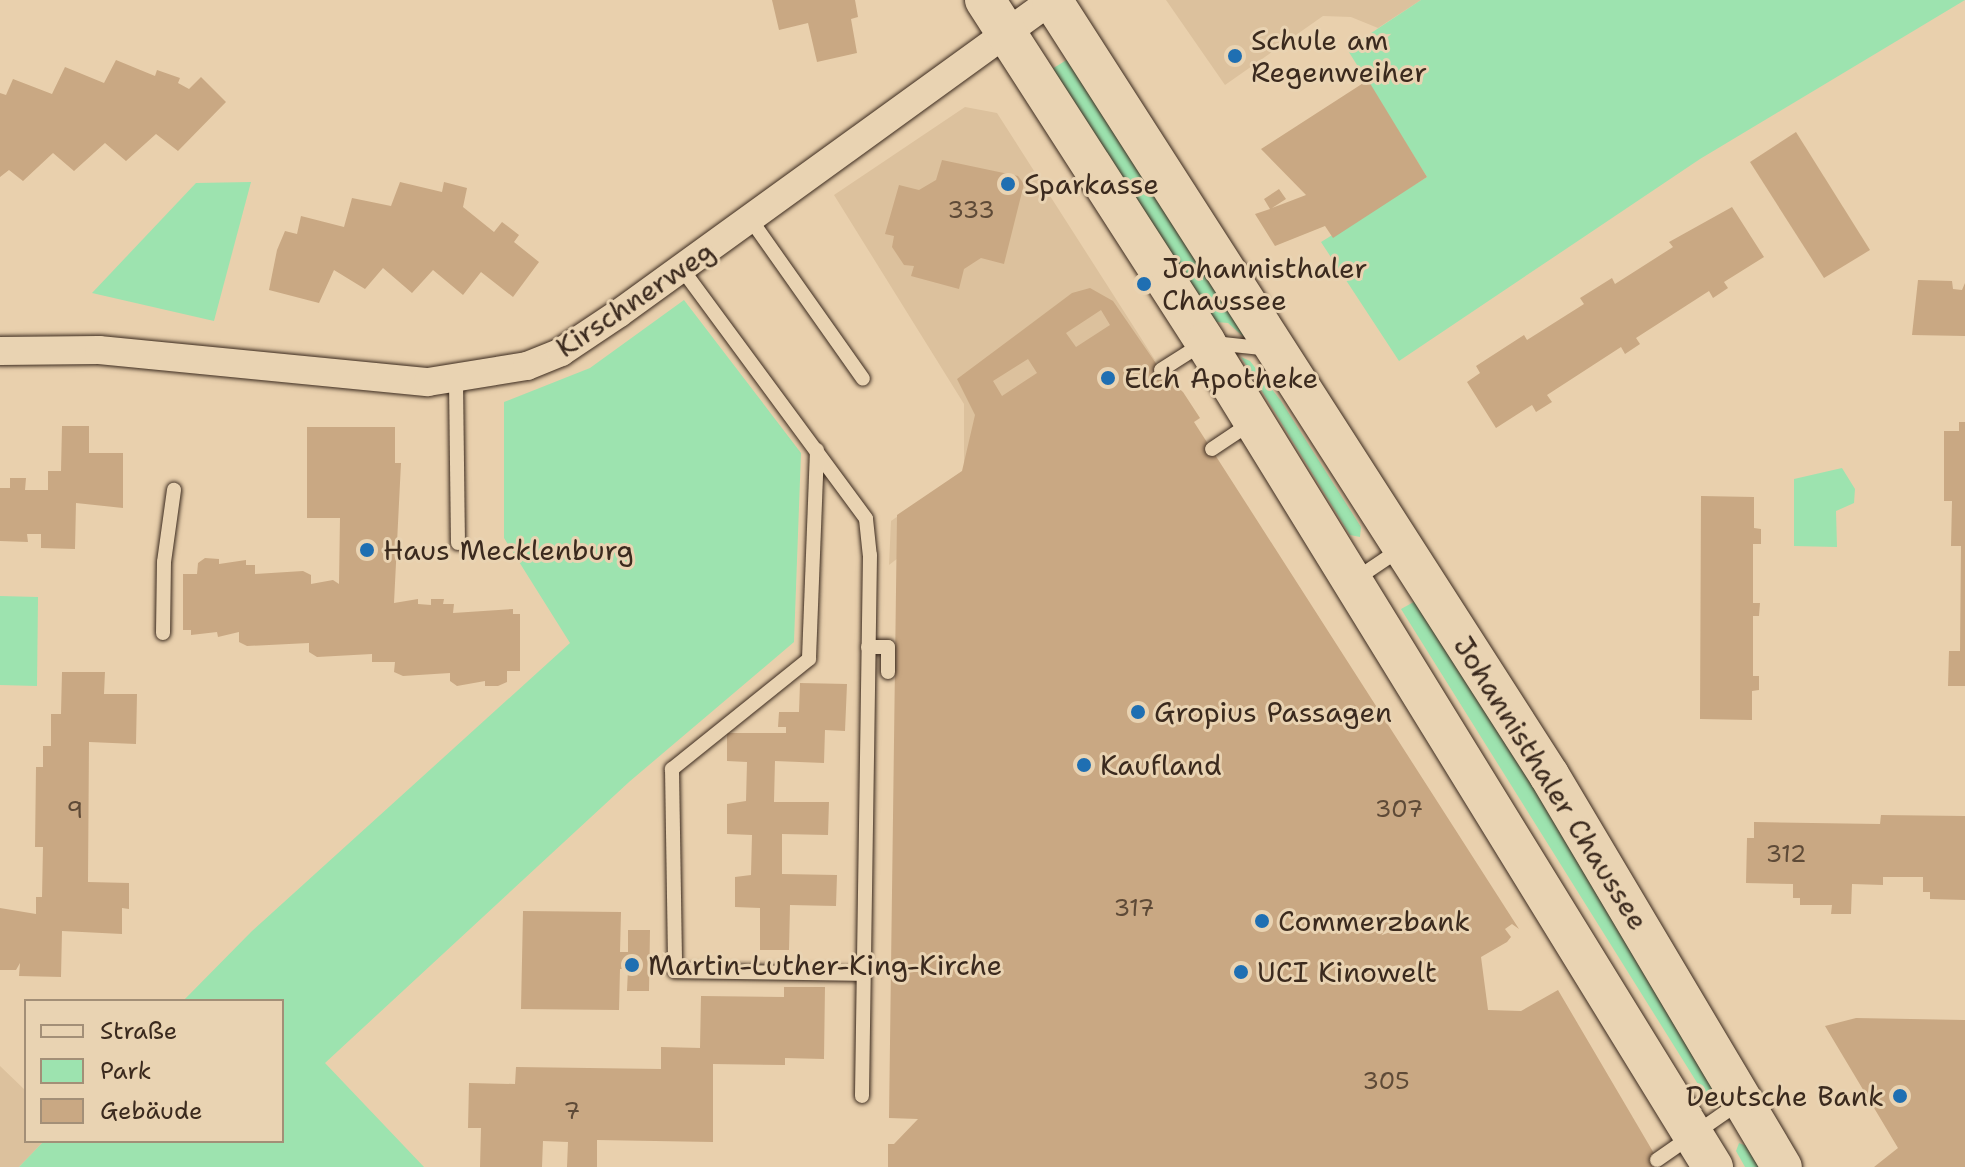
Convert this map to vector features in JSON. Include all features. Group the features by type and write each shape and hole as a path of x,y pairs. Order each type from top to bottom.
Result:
{"main road":[{"path":"985,0 1205,342 1703,1151"},
{"name":"Johannisthaler Chaussee","path":"1052,0 1549,775 1782,1167"}],"street":[{"name":"Kirschnerweg","path":"0,351 99,350 382,379 456,381 515,370 561,352 682,269 1052,0"}],"lane":[{"path":"751,220 863,379"},
{"path":"682,269 866,519 868,647 862,1096"},
{"path":"1161,370 1205,342 1277,350"},
{"path":"456,381 458,543"},
{"path":"1212,449 1253,421"},
{"path":"817,450 809,659 672,769 675,971 864,974"},
{"path":"163,633 164,562 174,490"},
{"path":"1353,581 1402,548"},
{"path":"868,647 888,647 888,672"},
{"path":"1657,1160 1703,1151 1744,1100"}],"shaded area":[{"name":"Schule am Regenweiher","path":"1166,0 1421,0 1378,28 1351,17 1323,16 1225,85"},
{"path":"965,107 997,113 1155,360 889,565 891,521 964,470 964,404 834,195"},
{"path":"0,1066 24,1089 24,1143 42,1143 19,1167 0,1167"}],"green space":[{"path":"1421,0 1965,0 1700,159 1399,361 1321,242 1427,177 1347,49"},
{"path":"1073,56 1247,340 1228,323 1216,322 1052,69"},
{"path":"251,182 214,321 92,293 196,183"},
{"path":"684,300 801,453 794,642 629,782 325,1063 424,1167 19,1167 42,1143 284,1143 284,999 185,999 252,931 570,643 504,538 504,402 590,368"},
{"path":"1241,357 1250,361 1281,401 1361,527 1360,537 1350,535"},
{"path":"1842,468 1855,489 1854,503 1836,511 1837,547 1794,546 1794,479"},
{"path":"0,596 38,597 37,686 0,685"},
{"path":"1421,598 1723,1097 1706,1097 1401,609"},
{"path":"1739,1143 1749,1147 1760,1167 1745,1167 1736,1151"}],"building":[{"path":"772,0 855,0 858,17 851,19 857,53 817,62 808,23 779,30"},
{"path":"116,60 155,76 157,70 180,78 178,83 189,89 201,77 226,102 178,151 156,134 126,161 105,143 74,171 53,153 23,181 9,170 0,177 0,93 6,95 13,79 52,94 65,67 104,83"},
{"path":"1368,80 1427,177 1333,238 1325,226 1275,246 1255,214 1270,209 1264,199 1279,189 1286,199 1272,208 1306,195 1261,149"},
{"path":"1796,132 1870,250 1824,278 1750,162"},
{"path":"942,160 1018,176 1024,184 1004,264 981,258 964,269 959,289 911,276 914,266 904,265 892,247 894,236 885,234 899,185 919,190 936,180"},
{"path":"400,182 442,192 444,182 467,188 463,207 494,232 502,222 519,235 514,242 539,262 513,297 481,272 463,295 433,270 412,293 383,268 365,289 334,270 319,303 269,290 277,250 285,231 297,234 301,216 344,227 352,198 391,206"},
{"path":"1732,207 1764,257 1724,282 1728,288 1713,298 1709,291 1636,338 1640,344 1625,354 1621,347 1547,395 1552,402 1536,412 1532,405 1496,428 1467,382 1480,373 1476,366 1524,335 1527,340 1584,304 1580,298 1612,278 1615,284 1673,247 1669,242"},
{"path":"1918,280 1952,281 1953,289 1962,290 1965,283 1965,336 1912,335"},
{"name":"Gropius Passagen","path":"1090,288 1113,301 1164,375 1183,392 1200,418 1194,422 1519,929 1512,924 1505,929 1511,937 1507,942 1481,957 1488,1010 1521,1011 1558,990 1662,1167 888,1167 888,1144 894,1144 918,1119 889,1118 897,515 962,471 975,415 957,379 1072,293","holes":["1101,310 1110,325 1076,347 1066,333","1028,359 1037,373 1002,396 993,381"]},
{"path":"1959,422 1965,422 1965,686 1948,686 1949,651 1960,651 1961,546 1951,546 1952,501 1944,501 1944,431 1959,431"},
{"path":"62,426 89,426 89,453 123,453 123,508 76,503 75,549 41,548 41,534 27,534 28,542 0,541 0,488 10,488 10,478 26,478 25,490 48,490 48,471 61,471"},
{"path":"307,427 395,427 395,463 401,463 394,603 418,599 418,604 431,605 431,599 444,599 443,604 454,604 453,613 513,609 513,614 520,614 520,671 507,671 507,682 498,686 485,686 485,681 457,686 450,681 450,673 403,676 394,672 395,662 372,662 372,654 317,657 309,652 309,643 247,646 239,642 239,632 218,637 217,632 191,635 191,630 183,630 183,574 197,574 198,563 205,558 219,559 219,564 246,560 246,565 255,565 255,574 303,571 311,575 311,584 333,580 339,584 340,518 307,518"},
{"path":"1701,496 1754,497 1754,528 1761,529 1761,544 1753,544 1753,603 1760,603 1759,616 1753,616 1753,676 1759,676 1759,690 1752,691 1752,720 1700,719"},
{"path":"62,672 105,672 104,694 137,694 136,744 89,742 88,882 129,883 129,909 122,908 122,934 62,931 61,977 19,976 20,963 16,970 0,970 0,908 36,914 36,897 42,897 43,847 35,847 36,767 43,767 43,746 51,746 51,714 61,714"},
{"path":"800,683 847,684 845,731 825,730 824,763 775,761 774,802 829,802 828,835 782,834 782,874 837,875 836,906 790,905 789,950 760,950 760,908 735,907 735,877 751,875 752,835 727,834 727,804 746,801 747,762 727,761 727,733 786,733 786,727 778,727 779,712 799,712"},
{"path":"1881,815 1965,816 1965,900 1930,899 1930,892 1923,892 1923,877 1883,877 1883,885 1852,884 1851,914 1831,914 1832,905 1800,905 1800,898 1793,898 1793,884 1746,883 1747,838 1754,838 1754,822 1880,824"},
{"path":"523,911 621,912 620,952 628,952 628,930 650,930 649,991 627,991 628,969 620,969 619,1010 521,1009"},
{"path":"784,987 825,987 824,1059 785,1058 785,1065 713,1064 713,1142 597,1140 597,1167 567,1167 568,1142 543,1141 542,1167 480,1167 481,1128 468,1128 469,1083 515,1084 516,1067 661,1069 661,1047 700,1048 701,996 784,997"},
{"path":"1856,1018 1965,1020 1965,1167 1874,1167 1898,1148 1825,1026"}],"place":[{"name":"Schule am Regenweiher","path":"1235,56"},
{"name":"Sparkasse","path":"1008,184"},
{"name":"Johannisthaler Chaussee","path":"1144,284"},
{"name":"Elch Apotheke","path":"1108,378"},
{"name":"Haus Mecklenburg","path":"367,550"},
{"name":"Gropius Passagen","path":"1138,712"},
{"name":"Kaufland","path":"1084,765"},
{"name":"Commerzbank","path":"1262,921"},
{"name":"Martin-Luther-King-Kirche","path":"632,965"},
{"name":"UCI Kinowelt","path":"1241,972"},
{"name":"Deutsche Bank","path":"1900,1096"}]}
